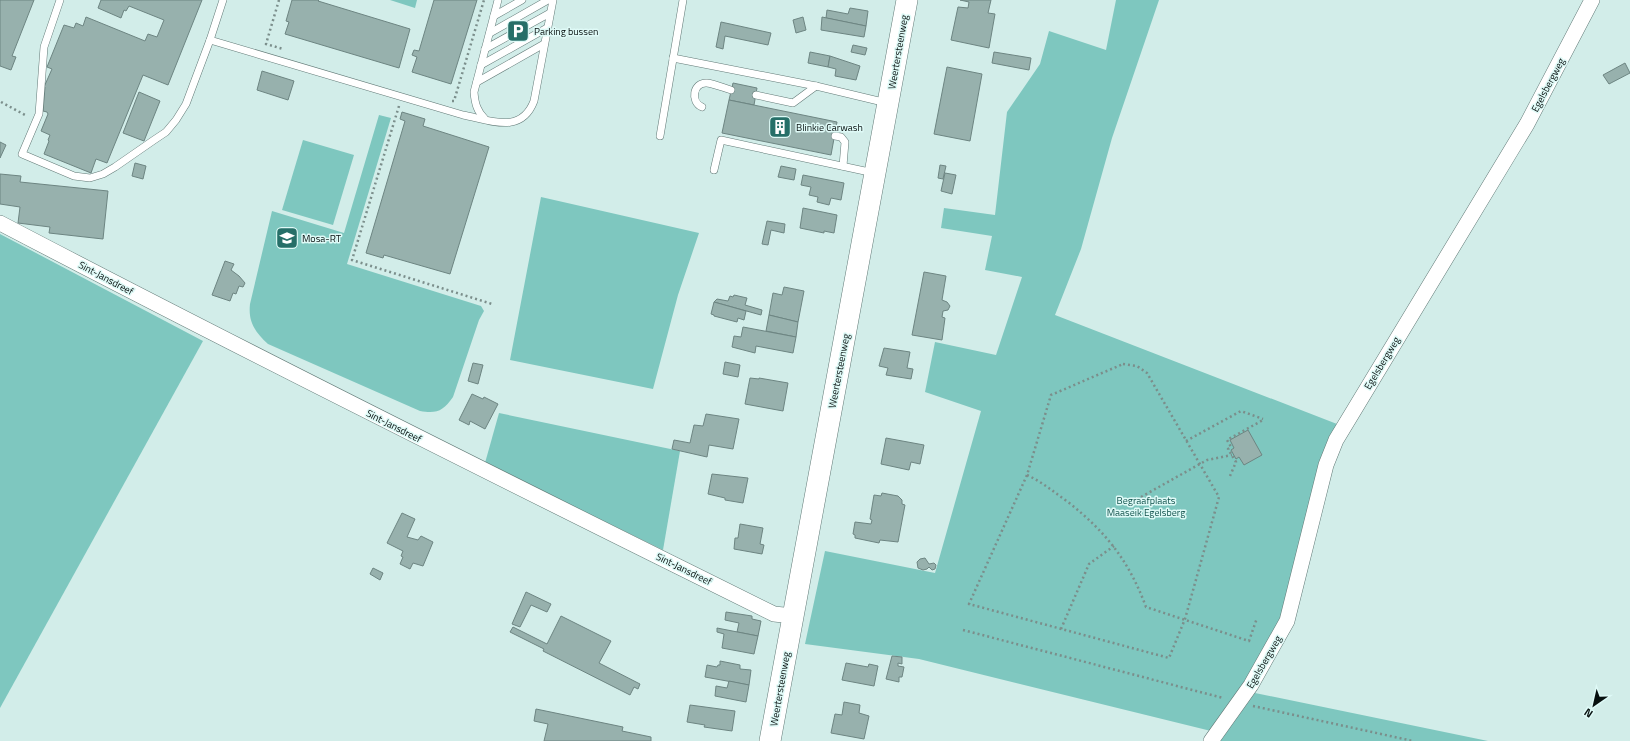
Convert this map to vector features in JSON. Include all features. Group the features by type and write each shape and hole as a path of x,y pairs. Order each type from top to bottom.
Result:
{"main road":[{"name":"Weertersteenweg","path":"770,741 907,0"}],"street":[{"name":"Egelsbergweg","path":"1211,741 1251,685 1287,621 1326,465 1336,440 1527,124 1592,0"},
{"name":"Sint-Jansdreef","path":"0,223 182,318 457,457 774,614 793,616"}],"lane":[{"path":"60,0 44,47 39,108 36,121 22,154 74,176 90,178 103,174 166,132 176,120 186,104 223,0"},
{"path":"485,119 478,112 474,102 474,92 498,0"},
{"path":"494,16 522,0"},
{"path":"490,33 548,0"},
{"path":"210,40 464,115 508,123 516,122 525,116 530,110 534,101 553,0"},
{"path":"660,136 683,0"},
{"path":"485,49 550,13"},
{"path":"481,65 547,28"},
{"path":"477,82 544,44"},
{"path":"673,58 816,86 889,103"},
{"path":"702,107 696,104 694,98 695,91 699,86 707,84 731,90"},
{"path":"756,95 793,103 816,86"},
{"path":"835,136 841,137 845,142 843,166"},
{"path":"714,170 721,140 876,174"}],"path":[{"path":"279,0 266,44 289,51"},
{"path":"447,99 454,101 484,0"},
{"path":"1,102 36,121"},
{"path":"398,110 352,260 492,304"},
{"path":"1123,364 1137,366 1147,373 1200,464 1219,497 1185,619 1169,658 969,604 1027,475 1050,395 1123,364"},
{"path":"1186,441 1241,411 1263,419 1227,440 1231,447 1228,449 1236,462 1230,476"},
{"path":"1141,497 1207,460 1232,455"},
{"path":"1027,475 1042,482 1088,518 1114,546 1137,584 1146,607 1249,640 1257,618"},
{"path":"1061,629 1089,564 1114,546"},
{"path":"963,630 1239,703 1413,741"}],"green space":[{"path":"390,0 417,0 415,8"},
{"name":"Begraafplaats Maaseik Egelsberg","path":"1116,0 1159,0 1112,138 1081,249 1055,315 1337,424 1322,455 1283,613 1272,642 1211,731 919,659 805,644 825,551 935,573 981,411 925,392 935,342 996,355 1022,277 985,270 992,236 941,228 944,208 995,215 1007,112 1040,64 1049,31 1106,50"},
{"path":"379,115 391,118 347,264 481,306 484,311 479,320 453,397 446,406 435,412 420,411 268,344 256,331 250,316 250,304 272,211 344,233"},
{"path":"303,140 354,155 333,225 282,210"},
{"path":"541,197 699,233 678,295 653,389 510,360"},
{"path":"0,234 203,341 0,708"},
{"path":"499,413 680,451 663,550 485,463"},
{"path":"1255,693 1488,741 1220,741"}],"building":[{"path":"0,0 34,0 12,56 16,57 11,70 0,66"},
{"path":"101,0 202,0 168,85 143,75 107,163 96,159 91,173 44,154 50,135 41,131 48,114 47,112 43,111 44,87 52,69 47,67 64,25 74,28 76,23 83,26 86,17 145,41 148,34 157,37 164,20 129,6 126,11 124,10 121,18 98,8"},
{"path":"292,0 319,0 318,1 410,29 399,68 285,34 289,22 286,21"},
{"path":"434,0 477,0 451,84 412,72 417,57 412,55 414,50 419,51"},
{"path":"960,0 991,0 988,13 995,14 989,48 951,40 958,7 968,8 969,2"},
{"path":"850,8 868,11 866,26 826,18 827,10 848,14"},
{"path":"803,17 806,30 796,33 793,20"},
{"path":"822,17 866,26 864,37 821,30"},
{"path":"721,22 771,33 768,45 725,36 723,49 716,47"},
{"path":"853,45 867,48 865,55 851,52"},
{"path":"810,52 830,56 828,67 808,63"},
{"path":"994,52 1031,58 1029,70 992,63"},
{"path":"830,56 860,66 856,80 835,76 836,69 828,67"},
{"path":"1625,63 1630,73 1609,84 1603,75"},
{"path":"947,67 982,74 970,141 934,134"},
{"path":"262,71 294,81 288,100 257,90"},
{"path":"733,83 757,88 754,105 729,100"},
{"path":"139,92 160,101 144,141 123,133"},
{"name":"Blinkie Carwash","path":"729,100 837,122 831,155 722,133"},
{"path":"402,112 425,119 423,126 489,147 450,274 384,255 383,258 366,253 405,121 400,119"},
{"path":"0,142 6,145 0,158"},
{"path":"135,163 146,166 143,179 132,176"},
{"path":"940,165 946,166 943,179 938,178"},
{"path":"781,166 796,169 794,180 778,177"},
{"path":"945,173 956,175 952,194 941,191"},
{"path":"0,174 21,176 20,182 108,191 103,239 49,233 50,227 18,223 20,207 0,204"},
{"path":"803,175 844,183 841,200 831,198 829,205 817,202 818,197 809,195 811,187 801,185"},
{"path":"803,208 837,215 834,233 824,231 824,233 800,228"},
{"path":"767,221 785,224 784,233 771,230 768,245 762,244"},
{"path":"225,261 234,264 231,270 245,283 243,287 239,286 236,294 233,293 230,301 212,295"},
{"path":"924,272 946,276 942,300 947,302 950,306 948,310 943,311 942,317 945,318 942,340 912,335"},
{"path":"784,287 804,291 798,322 769,315 773,293 782,295"},
{"path":"734,295 747,298 745,305 762,310 761,315 714,302 717,299 728,301 730,296 733,297"},
{"path":"714,302 746,311 744,320 738,318 737,322 714,316 711,314"},
{"path":"769,315 798,322 796,337 766,331"},
{"path":"743,327 796,337 793,353 756,346 755,353 732,347 734,336 741,337"},
{"path":"884,348 910,352 907,368 913,369 911,379 886,375 888,368 879,366"},
{"path":"725,362 740,365 738,377 723,374"},
{"path":"473,363 483,365 478,384 468,381"},
{"path":"750,378 788,383 783,411 745,404"},
{"path":"472,394 483,399 484,397 498,404 485,429 470,421 469,425 459,420"},
{"path":"706,414 739,419 733,449 709,445 707,457 672,449 674,440 690,443 694,425 703,426"},
{"path":"1248,430 1262,455 1244,465 1239,457 1236,459 1231,450 1234,448 1230,440"},
{"path":"886,438 924,445 920,464 911,462 909,470 881,464"},
{"path":"712,474 748,478 743,503 725,500 725,498 708,494"},
{"path":"882,493 898,496 902,500 902,504 905,505 898,542 880,540 879,543 855,538 855,535 853,534 855,522 871,524 872,520 870,519 874,495 881,496"},
{"path":"402,513 415,519 407,537 418,540 421,536 433,542 423,566 413,563 410,569 400,564 403,557 401,556 403,551 387,543"},
{"path":"740,524 763,528 760,544 764,545 762,554 734,549 735,538 738,538"},
{"path":"925,558 929,564 934,563 936,565 935,569 932,570 929,567 923,570 918,568 917,562 920,559"},
{"path":"373,568 383,573 380,580 370,574"},
{"path":"526,592 551,604 547,612 531,605 520,627 512,624"},
{"path":"726,612 752,616 752,619 761,621 758,636 737,632 739,623 725,620"},
{"path":"561,616 611,641 599,663 640,684 638,689 634,687 630,695 543,651 544,649 510,632 513,627 547,644"},
{"path":"717,628 758,636 754,654 722,648 724,634 717,632"},
{"path":"892,656 902,657 902,664 898,663 898,666 904,667 902,677 899,677 899,682 886,679"},
{"path":"720,661 740,665 740,669 751,670 749,685 705,677 707,665 717,667 720,665"},
{"path":"846,663 868,667 869,664 878,666 874,686 842,680"},
{"path":"729,681 749,685 746,702 715,696 716,686 727,688"},
{"path":"844,702 860,705 859,713 869,716 864,739 831,733 835,714 842,715"},
{"path":"690,705 735,711 732,731 704,727 705,725 687,722"},
{"path":"536,709 623,727 622,731 651,737 651,741 544,741 548,724 534,721"}],"place":[{"name":"Parking bussen","path":"518,31"},
{"name":"Blinkie Carwash","path":"780,127"},
{"name":"Mosa-RT","path":"287,238"}]}
